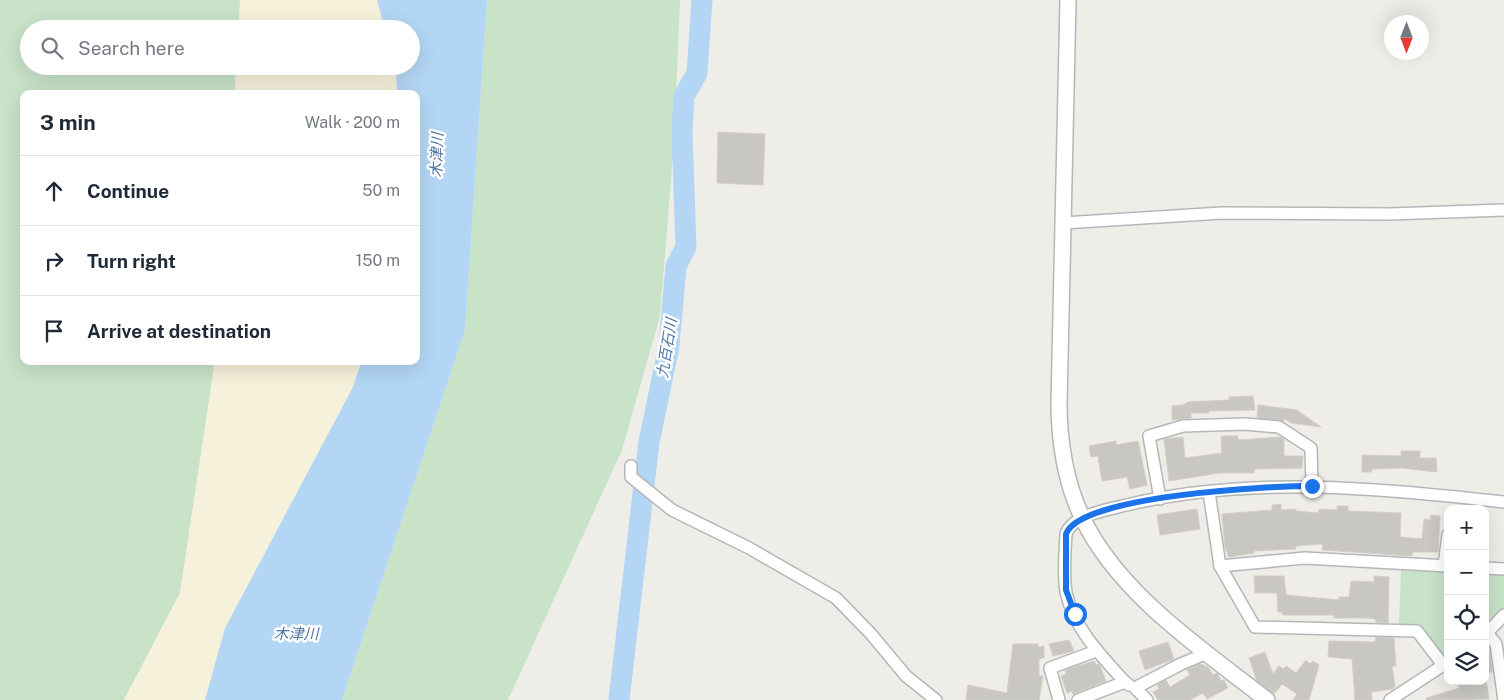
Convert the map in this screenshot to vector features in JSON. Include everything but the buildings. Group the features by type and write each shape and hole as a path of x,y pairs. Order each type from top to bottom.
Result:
{"street":[{"path":"1068,0 1059,424 1065,461 1082,519 1109,560 1131,586 1207,653 1267,700"},
{"path":"1062,223 1222,213 1390,214 1504,210"},
{"path":"1160,499 1148,436 1183,426 1245,424 1279,427 1311,448 1312,486"},
{"path":"631,472 653,495 672,510 758,553 836,598 865,627 906,676 936,700"},
{"path":"1147,700 1135,688 1124,682 1096,651 1075,614 1066,590 1066,534 1069,527 1082,519 1112,509 1160,499 1209,492 1312,486 1381,489 1504,502"},
{"path":"1209,492 1220,566 1255,626 1417,631 1444,661"},
{"path":"1451,505 1452,496"},
{"path":"1220,566 1305,558 1444,566"},
{"path":"1489,568 1504,569"},
{"path":"1489,631 1504,615"},
{"path":"1489,637 1496,644 1504,700"},
{"path":"1059,700 1050,668 1096,651"},
{"path":"1135,688 1207,653"},
{"path":"1390,700 1405,695 1444,665"},
{"path":"1078,700 1124,682"}],"green space":[{"path":"0,0 240,0 239,20 20,20 20,75 236,75 235,90 20,90 20,365 214,365 180,593 124,700 0,700"},
{"path":"487,0 680,0 674,143 660,316 622,450 508,700 342,700 465,330"},
{"path":"1401,569 1444,571 1444,654 1440,654 1421,626 1399,624"},
{"path":"1489,573 1504,574 1504,607 1489,624"}],"sand":[{"path":"240,0 377,0 383,20 239,20"},
{"path":"236,75 396,75 397,90 235,90"},
{"path":"214,365 361,365 352,389 226,628 205,700 124,700 180,593"}],"water":[{"name":"木津川","path":"377,0 487,0 465,330 342,700 205,700 225,628 352,389 361,365 420,365 420,90 397,90 396,75 420,75 420,20 383,20"}],"waterway":[{"name":"九百石川","path":"619,700 649,442 669,346 676,266 686,247 682,133 684,96 697,73 702,0"}],"route":[{"path":"1075,614 1068,599 1065,582 1066,534 1069,527 1082,519 1136,503 1185,495 1254,488 1312,486"}]}
